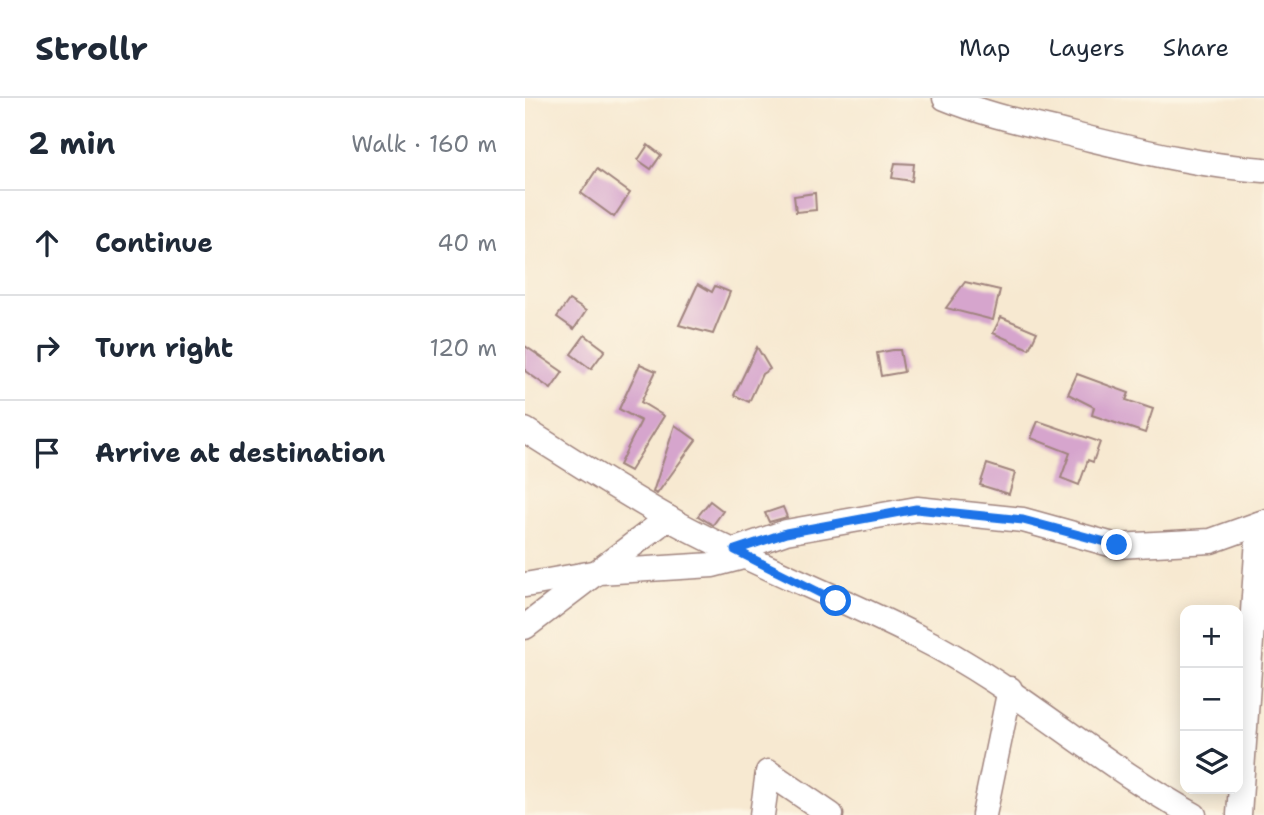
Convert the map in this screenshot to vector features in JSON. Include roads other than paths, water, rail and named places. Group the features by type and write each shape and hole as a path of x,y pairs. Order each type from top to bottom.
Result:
{"street":[{"path":"944,98 975,110 1121,148 1229,168 1264,170"},
{"path":"525,430 587,472 668,517 836,601 918,637 1010,689 1097,757 1194,815"},
{"path":"525,585 600,572 713,565 786,533 916,509 1023,520 1117,545 1211,541 1261,523 1239,815"},
{"path":"525,626 600,572 668,517"},
{"path":"984,815 1010,689"},
{"path":"762,815 768,772 831,815"}]}
